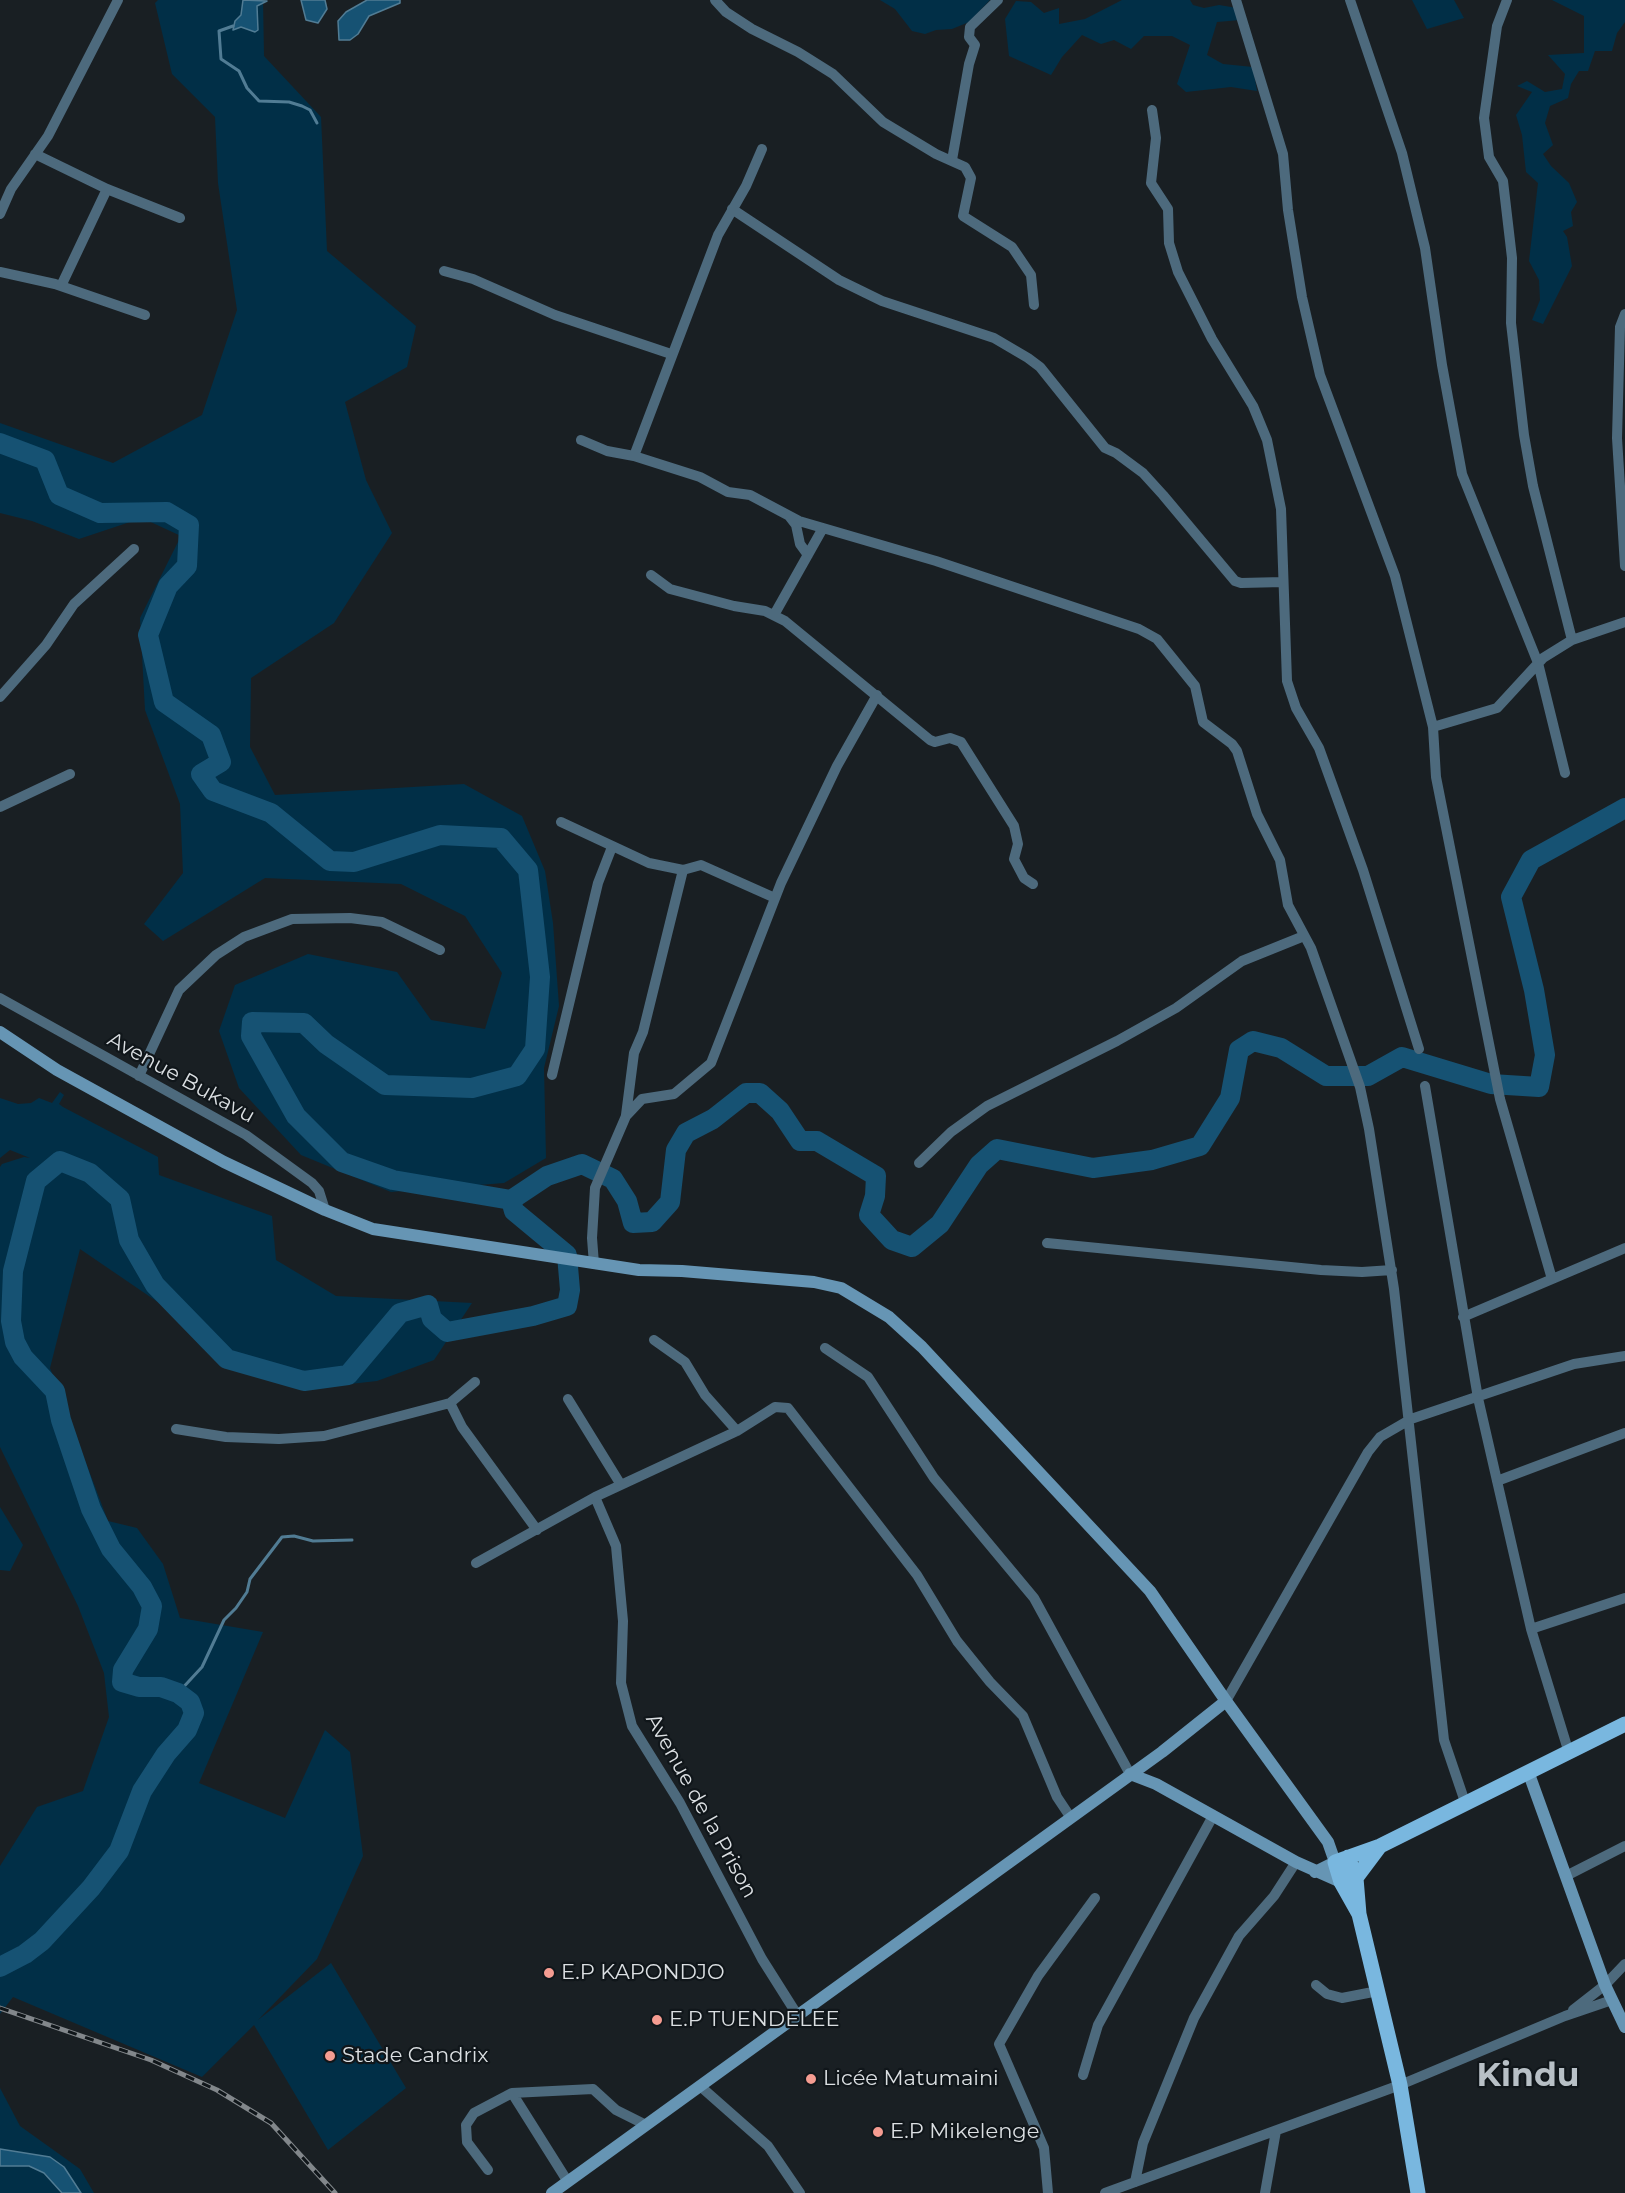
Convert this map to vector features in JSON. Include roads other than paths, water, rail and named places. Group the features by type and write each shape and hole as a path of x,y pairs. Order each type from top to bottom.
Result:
{"main road":[{"path":"1418,2193 1400,2085 1359,1914 1341,1860 1380,1846 1529,1774 1625,1724"},
{"path":"1348,1880 1380,1846"}],"street":[{"path":"0,214 11,189 48,136 118,0"},
{"path":"715,0 723,10 752,29 798,52 833,74 883,122 936,154 965,167 971,178 963,216 1012,247 1031,275 1034,305"},
{"path":"952,160 969,64 975,45 969,37 970,27 998,0"},
{"path":"1236,0 1283,154 1288,210 1302,297 1320,375 1395,576 1433,727 1436,777 1500,1098 1552,1279"},
{"path":"1350,0 1402,153 1425,248 1442,365 1462,474 1538,663 1565,773"},
{"path":"1507,0 1497,26 1484,118 1489,157 1503,181 1512,258 1512,333 1524,435 1533,486 1572,640"},
{"path":"1152,110 1156,138 1151,183 1168,209 1169,243 1178,272 1212,339 1253,406 1267,440 1281,509 1287,681 1296,708 1319,748 1367,881 1419,1050"},
{"path":"633,456 718,235 762,149"},
{"path":"35,154 106,189 180,218"},
{"path":"61,286 106,189"},
{"path":"732,209 839,280 882,300 994,338 1028,358 1040,368 1105,448 1116,453 1143,473 1235,581 1241,583 1283,582"},
{"path":"444,271 473,279 555,315 671,354"},
{"path":"0,272 61,286 145,315"},
{"path":"1625,314 1620,327 1617,438 1625,566"},
{"path":"581,440 607,451 633,456 699,477 732,493 750,495 788,515 823,528 936,561 1139,629 1157,639 1195,686 1203,722 1232,744 1237,751 1257,814 1280,860 1288,905 1304,936 1360,1088 1392,1270 1411,1419 1444,1740 1465,1803"},
{"path":"788,515 796,525 800,544 808,555"},
{"path":"774,615 823,528"},
{"path":"0,697 46,645 74,604 134,549"},
{"path":"651,575 670,589 774,615 785,621 930,740 935,742 950,738 961,742 1014,826 1018,844 1014,859 1024,878 1033,884"},
{"path":"1433,727 1497,708 1538,663 1572,640 1625,622"},
{"path":"590,1263 595,1188 626,1116 642,1099 674,1094 710,1066 775,898 837,766 877,695"},
{"path":"0,807 70,774"},
{"path":"561,822 649,863 683,870 701,865 775,898"},
{"path":"552,1075 598,884 612,847"},
{"path":"626,1116 634,1053 642,1037 683,870"},
{"path":"139,1076 179,990 216,955 244,937 292,919 350,918 382,922 440,950"},
{"path":"919,1163 951,1132 987,1106 1117,1041 1176,1008 1242,961 1304,936"},
{"name":"Avenue Bukavu","path":"0,998 246,1135 319,1191 325,1210"},
{"path":"0,1032 57,1070 224,1162 325,1210 373,1228 639,1270 682,1271 814,1282 841,1288 889,1317 922,1347 1150,1591 1341,1860 1315,1872"},
{"path":"1425,1086 1478,1398 1531,1629 1569,1753"},
{"path":"1047,1243 1321,1269 1362,1272 1392,1270"},
{"path":"1463,1317 1625,1248"},
{"path":"654,1340 685,1362 705,1395 737,1431"},
{"path":"825,1348 868,1377 934,1478 1034,1598 1089,1695 1130,1774 1156,1784 1296,1863 1315,1872 1348,1880"},
{"path":"552,2193 1071,1818 1226,1701 1368,1452 1380,1437 1411,1419 1574,1364 1625,1356"},
{"path":"176,1429 226,1437 279,1439 324,1436 450,1403 475,1382"},
{"path":"568,1399 621,1485"},
{"path":"450,1403 462,1427 537,1530"},
{"path":"476,1563 595,1497 737,1431 775,1407 782,1406 793,1412 917,1575 957,1641 990,1682 1023,1716 1057,1797 1071,1818"},
{"path":"1497,1481 1625,1433"},
{"name":"Avenue de la Prison","path":"595,1497 616,1546 623,1621 621,1683 632,1726 680,1803 762,1959 798,2016"},
{"path":"1531,1629 1625,1598"},
{"path":"1529,1774 1605,1985 1625,2027"},
{"path":"1083,2075 1098,2025 1213,1816"},
{"path":"1566,1876 1625,1846"},
{"path":"1135,2182 1143,2143 1194,2018 1239,1936 1274,1896 1296,1863"},
{"path":"1048,2193 1044,2148 999,2044 1038,1976 1095,1898"},
{"path":"1565,2016 1605,1985 1625,1964"},
{"path":"1316,1985 1327,1994 1342,1998 1378,1991"},
{"path":"1105,2193 1400,2085 1565,2016 1612,2000"},
{"path":"700,2086 768,2146 800,2193"},
{"path":"488,2170 467,2142 466,2125 474,2113 512,2093 593,2089 616,2110 646,2125"},
{"path":"512,2093 568,2182"},
{"path":"1265,2193 1276,2131"}],"waterway":[{"path":"233,26 219,31 221,59 239,71 247,88 259,101 289,102 302,106 310,110 317,123"},
{"path":"0,443 45,460 59,495 100,513 167,512 189,525 187,566 168,586 148,635 164,702 211,735 221,762 201,774 213,791 271,813 330,861 354,862 440,835 501,838 528,870 540,977 535,1049 517,1076 472,1088 385,1085 326,1044 304,1023 252,1022 251,1036 296,1116 342,1162 393,1180 511,1200"},
{"path":"0,1967 25,1954 42,1941 91,1888 119,1851 142,1791 166,1754 187,1730 194,1713 190,1702 178,1693 161,1687 139,1687 122,1682 123,1670 148,1629 152,1606 142,1587 111,1549 91,1509 61,1420 55,1391 23,1357 15,1342 11,1321 13,1271 36,1181 60,1161 90,1173 120,1199 129,1240 155,1285 227,1359 304,1381 348,1375 400,1313 428,1305 432,1319 447,1332 533,1316 567,1306 570,1290 567,1255 514,1211 511,1200 547,1176 582,1164 613,1179 627,1201 633,1223 652,1222 670,1202 676,1150 686,1133 713,1119 746,1093 760,1093 780,1111 800,1141 817,1141 876,1176 875,1196 869,1215 892,1240 912,1247 940,1224 979,1165 997,1149 1093,1168 1152,1160 1200,1146 1230,1098 1239,1050 1253,1041 1281,1048 1326,1076 1368,1076 1402,1057 1491,1084 1539,1087 1545,1055 1534,990 1511,897 1531,860 1625,808"},
{"path":"178,1693 202,1667 224,1620 236,1608 247,1592 250,1579 282,1537 294,1536 313,1541 352,1540"}],"railway":[{"path":"0,2008 151,2060 217,2090 271,2123 335,2193"}],"place":[{"name":"E.P KAPONDJO","path":"549,1973"},
{"name":"E.P TUENDELEE","path":"657,2020"},
{"name":"Stade Candrix","path":"330,2056"},
{"name":"Licée Matumaini","path":"811,2079"},
{"name":"E.P Mikelenge","path":"878,2132"}],"district":[{"name":"Kindu","path":"1528,2076"}]}
